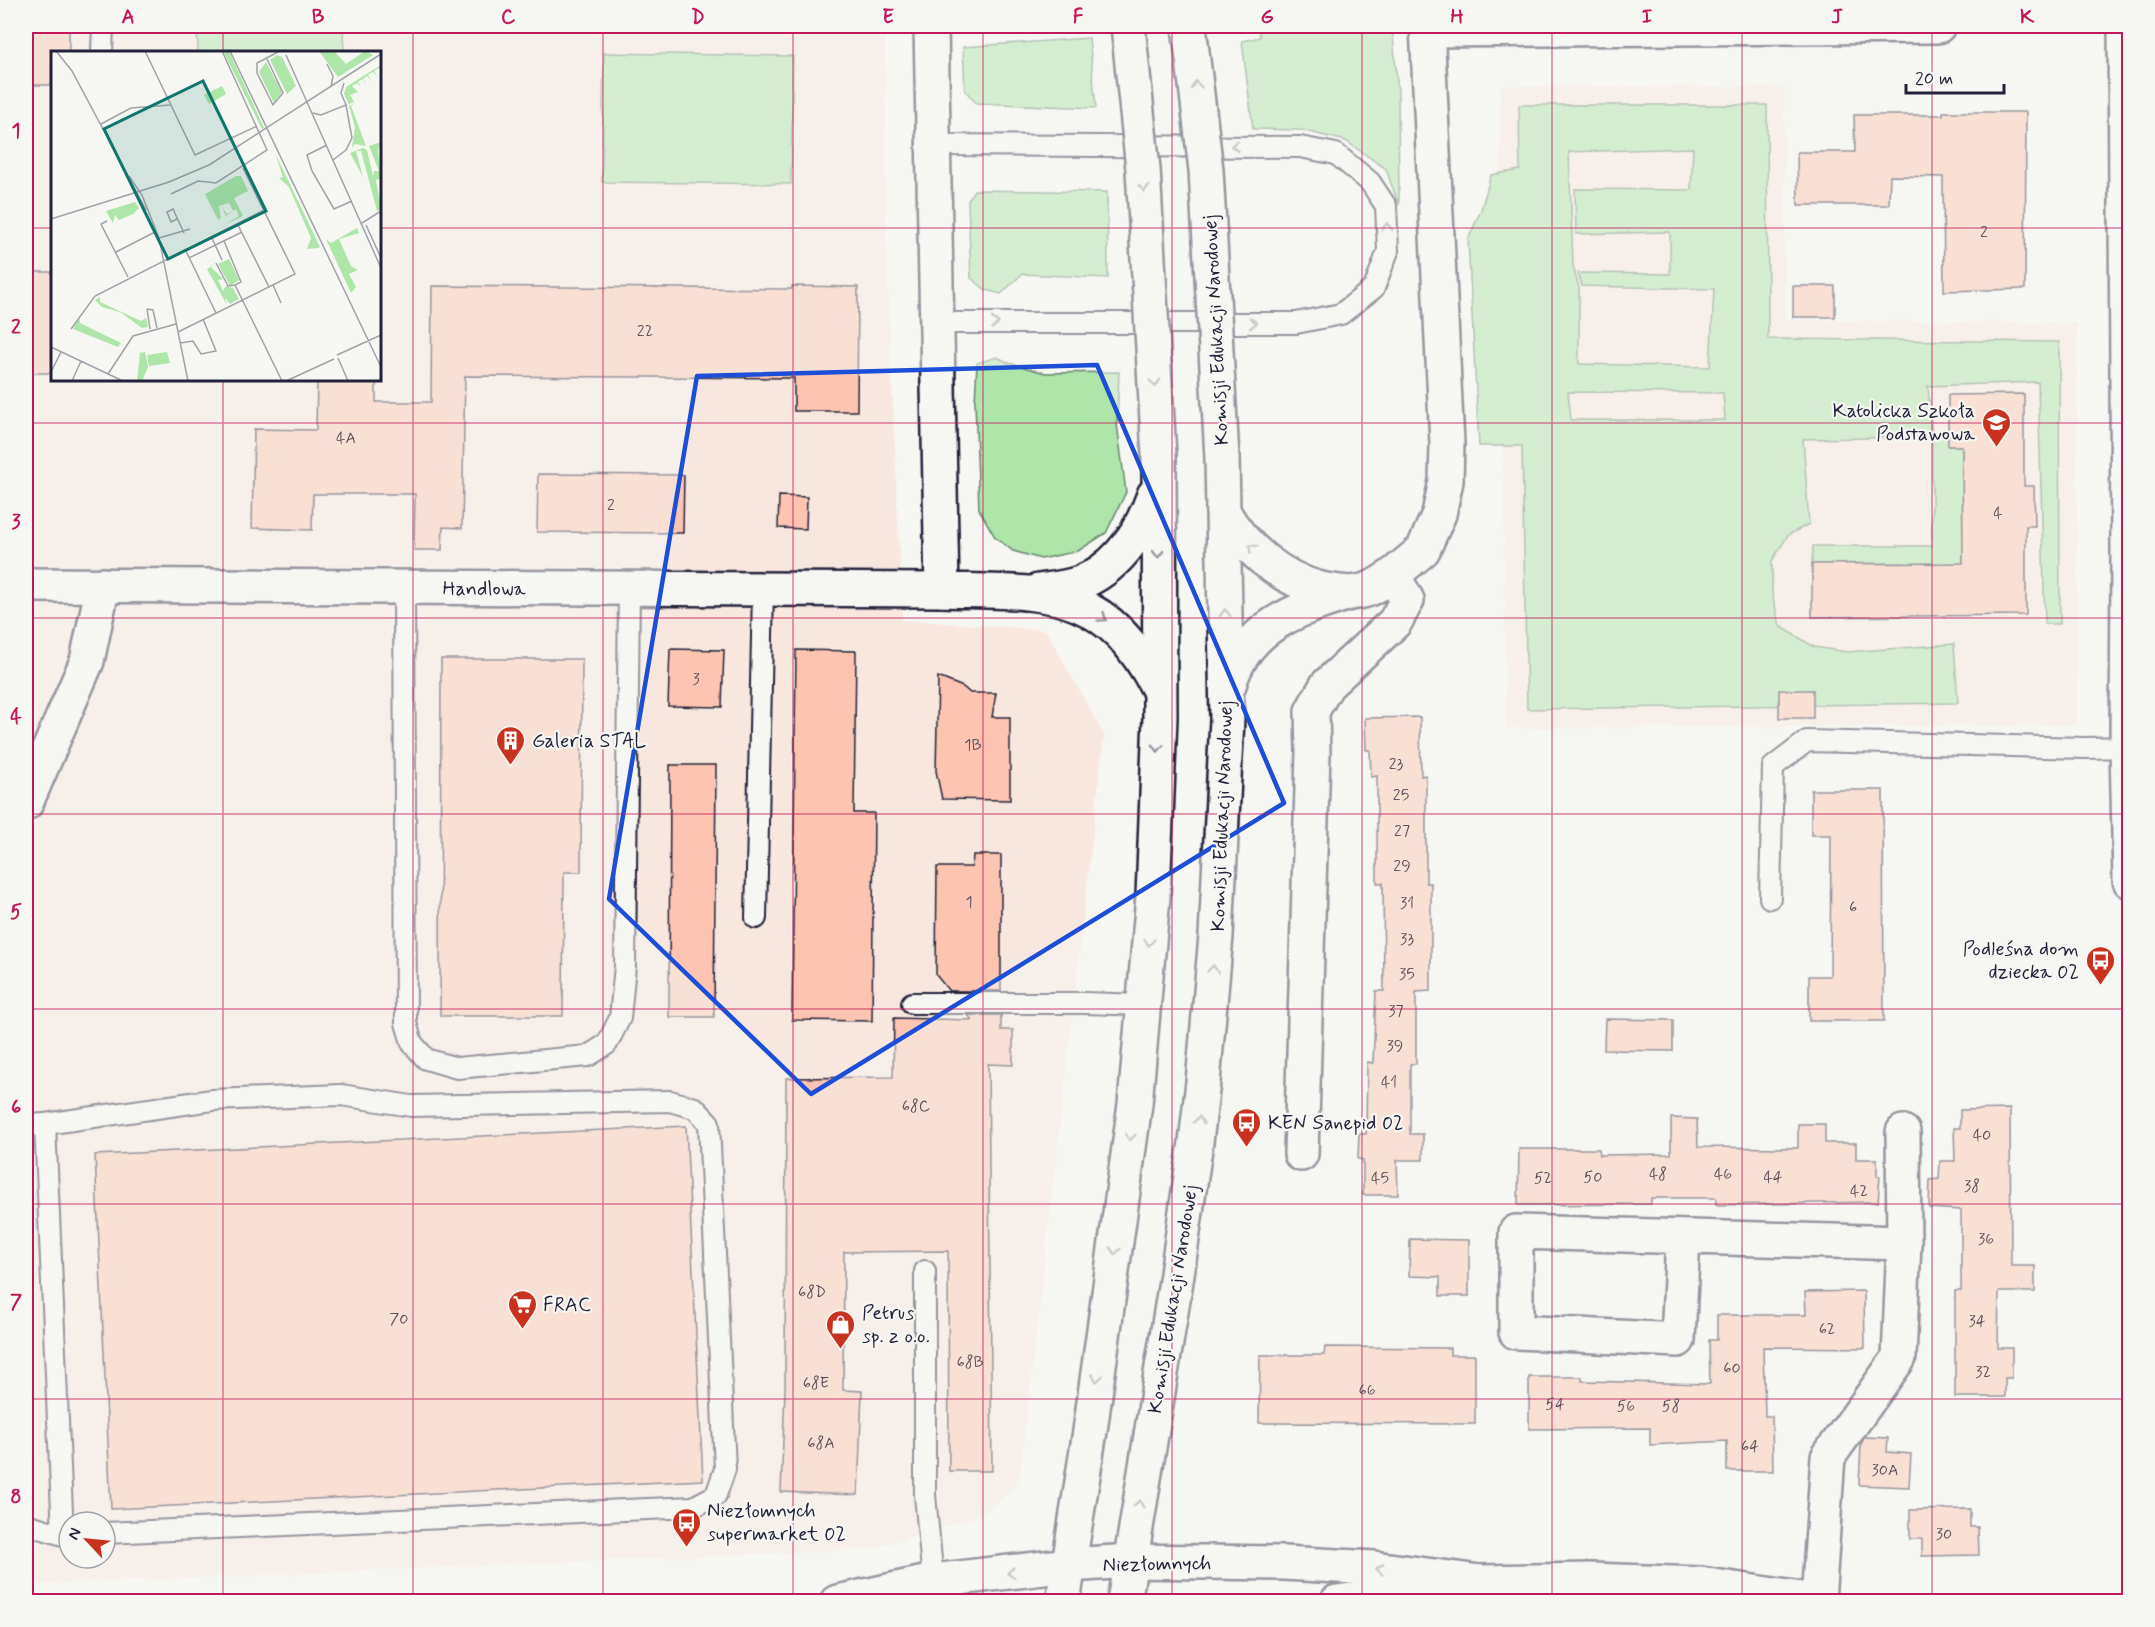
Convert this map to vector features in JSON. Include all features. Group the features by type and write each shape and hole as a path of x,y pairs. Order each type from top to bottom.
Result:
{"street":[{"path":"931,26 942,590"},
{"path":"1063,1602 1090,1431 1135,1104 1153,896 1159,689 1159,469 1143,169 1128,26"},
{"name":"Komisji Edukacji Narodowej","path":"1124,1602 1176,1281 1203,1082 1216,936 1227,719 1222,458 1206,170 1189,26"},
{"path":"1226,692 1237,662 1255,638 1283,617 1349,593 1368,589 1393,575 1423,550 1439,514 1446,481 1446,432 1428,28 1938,26"},
{"path":"2125,26 2127,747 2130,881"},
{"path":"1029,593 1079,583 1110,564 1129,545 1141,527 1159,469"},
{"path":"1222,511 1239,535 1275,568 1320,589 1349,593"},
{"path":"1300,1154 1312,711 1327,685 1395,622 1407,600 1393,575"},
{"name":"Handlowa","path":"26,585 942,590 1029,593"},
{"path":"26,803 87,662 103,585"},
{"path":"1029,593 1069,601 1098,614 1112,624 1137,651 1159,689"},
{"path":"1820,1601 1828,1457 1899,1358 1904,1243 1903,1132"},
{"path":"1683,1238 1678,1340 1516,1332 1516,1232 1904,1243"},
{"name":"Niezłomnych","path":"837,1602 933,1581 1069,1565 1130,1561 1284,1563 1374,1568 1480,1582 1515,1591 1592,1580 1702,1593 1820,1601"},
{"name":"Niezłomnych","path":"1337,1602 1480,1582"}],"lane":[{"path":"102,51 103,26"},
{"path":"932,145 1300,147 1336,154 1370,182 1386,206 1388,251 1374,288 1358,302 1341,314 1296,323 936,323"},
{"path":"404,587 406,1023 412,1042 426,1059 457,1068 588,1056 607,1044 620,1018 625,966 629,589"},
{"path":"756,918 763,589"},
{"path":"1770,898 1773,767 1807,741 2127,747"},
{"path":"912,1003 1085,1002 1143,1005"},
{"path":"64,1510 35,1124 212,1100 341,1095 411,1106 670,1101 696,1108 709,1123 725,1469 717,1495 693,1507 117,1532"},
{"path":"924,1271 925,1495 933,1581"},
{"path":"26,1524 57,1533"}],"highlighted area":[{"path":"1097,365 1284,803 811,1094 609,899 697,376"}],"shaded area":[{"path":"26,26 885,26 886,238 902,620 1046,630 1104,735 1019,1483 984,1514 871,1549 26,1585"},
{"path":"1500,86 1784,87 1785,320 2077,323 2077,725 1506,728"}],"green space":[{"path":"197,26 343,26 344,51 198,51"},
{"path":"1258,26 1392,26 1398,92 1399,205 1386,169 1346,141 1301,130 1253,129 1242,41 1260,37"},
{"path":"1089,38 1096,108 976,103 965,90 963,47"},
{"path":"604,53 793,56 791,184 602,182"},
{"path":"1519,105 1767,105 1768,339 2059,342 2060,624 2045,624 2038,382 1928,386 1932,436 1948,434 1948,446 1962,446 1963,563 1949,563 1949,568 1902,568 1901,563 1812,564 1813,546 1932,546 1932,437 1803,439 1809,524 1788,535 1772,561 1772,594 1780,626 1814,647 1847,652 1954,644 1958,703 1527,709 1522,446 1479,446 1468,240 1481,210 1491,175 1520,170","holes":["1693,148 1691,190 1575,189 1576,234 1670,232 1670,274 1578,273 1582,286 1714,289 1710,367 1579,364 1579,288 1573,266 1569,152","1568,392 1723,393 1725,420 1571,420"]},
{"path":"974,190 1107,192 1108,278 1022,274 1001,294 986,290 971,278 968,201"},
{"path":"997,357 1009,363 1045,373 1119,372 1117,424 1126,492 1106,533 1078,551 1041,559 1013,551 995,537 979,509 975,402 977,363"}],"building":[{"path":"26,26 69,26 69,51 51,51 51,85 26,85"},
{"path":"1943,112 2026,112 2025,289 1944,291 1943,177 1890,176 1889,205 1798,205 1797,152 1855,152 1854,115 1943,115"},
{"path":"26,272 51,272 51,373 26,373"},
{"path":"432,286 792,289 792,286 858,287 857,411 794,411 794,378 465,376 462,528 443,527 442,550 414,550 415,494 313,494 312,530 252,528 254,429 316,430 317,381 376,381 376,402 431,402"},
{"path":"1793,286 1835,286 1835,317 1793,317"},
{"path":"2024,394 2024,486 2034,486 2035,526 2026,526 2026,615 1812,617 1812,564 1963,563 1962,446 1948,446 1948,395"},
{"path":"538,474 684,475 683,533 537,532"},
{"path":"779,496 807,497 806,529 778,528"},
{"path":"670,649 724,650 722,707 668,706"},
{"path":"796,650 856,651 854,813 874,813 872,1021 792,1020"},
{"name":"Galeria STAL","path":"441,659 582,659 581,872 564,872 563,1016 440,1016"},
{"path":"938,677 963,687 970,693 996,693 992,717 1010,717 1010,800 942,799 936,771"},
{"path":"1779,690 1813,690 1813,718 1779,718"},
{"path":"1420,717 1421,776 1426,775 1426,883 1431,883 1431,991 1416,992 1416,1064 1410,1064 1410,1134 1423,1134 1423,1160 1397,1160 1398,1195 1363,1195 1363,1160 1358,1159 1359,1134 1366,1134 1367,1062 1373,1063 1376,991 1384,991 1383,883 1377,883 1377,776 1371,777 1370,750 1366,750 1365,718"},
{"path":"670,765 716,765 714,1017 669,1017"},
{"path":"1811,790 1883,790 1884,1021 1809,1021 1809,976 1830,976 1831,835 1811,835"},
{"path":"973,855 1001,855 1001,991 949,991 936,975 937,867 972,867"},
{"path":"968,1015 1001,1015 1001,1030 1013,1030 1013,1065 988,1064 992,1471 949,1471 948,1251 844,1252 843,1390 862,1391 858,1495 781,1492 785,1390 786,1078 893,1077 894,1018 972,1020"},
{"path":"1605,1019 1673,1020 1673,1051 1604,1050"},
{"path":"2010,1109 2011,1266 2035,1266 2035,1292 1999,1292 1998,1348 2012,1348 2012,1378 2005,1378 2005,1397 1955,1397 1955,1291 1961,1291 1961,1210 1929,1208 1930,1180 1939,1179 1940,1161 1955,1161 1954,1128 1960,1128 1960,1110"},
{"path":"1671,1118 1697,1119 1698,1147 1798,1148 1798,1124 1825,1124 1825,1143 1856,1143 1856,1159 1877,1159 1877,1176 1880,1176 1878,1202 1716,1205 1716,1198 1651,1198 1651,1204 1518,1205 1519,1149 1599,1149 1600,1155 1671,1154"},
{"path":"686,1126 703,1480 111,1509 95,1155"},
{"path":"1410,1239 1469,1240 1469,1296 1440,1296 1440,1277 1409,1276"},
{"path":"1864,1291 1865,1348 1763,1347 1765,1416 1772,1416 1773,1471 1727,1471 1727,1441 1650,1445 1650,1428 1529,1429 1529,1377 1582,1377 1582,1381 1710,1384 1709,1340 1717,1340 1717,1315 1806,1315 1805,1292"},
{"path":"1325,1347 1450,1348 1450,1355 1475,1355 1475,1424 1259,1423 1260,1355 1324,1355"},
{"path":"1865,1437 1888,1438 1887,1452 1911,1454 1909,1487 1859,1485 1861,1444"},
{"path":"1970,1509 1970,1527 1978,1527 1979,1555 1922,1556 1922,1539 1910,1539 1910,1510"}],"place":[{"name":"Katolicka Szkoła Podstawowa","path":"1996,448"},
{"name":"Galeria STAL","path":"511,766"},
{"name":"Podleśna dom dziecka 02","path":"2100,986"},
{"name":"KEN Sanepid 02","path":"1247,1148"},
{"name":"FRAC","path":"522,1330"},
{"name":"Petrus sp. z o.o.","path":"841,1350"},
{"name":"Niezłomnych supermarket 02","path":"686,1548"}]}
